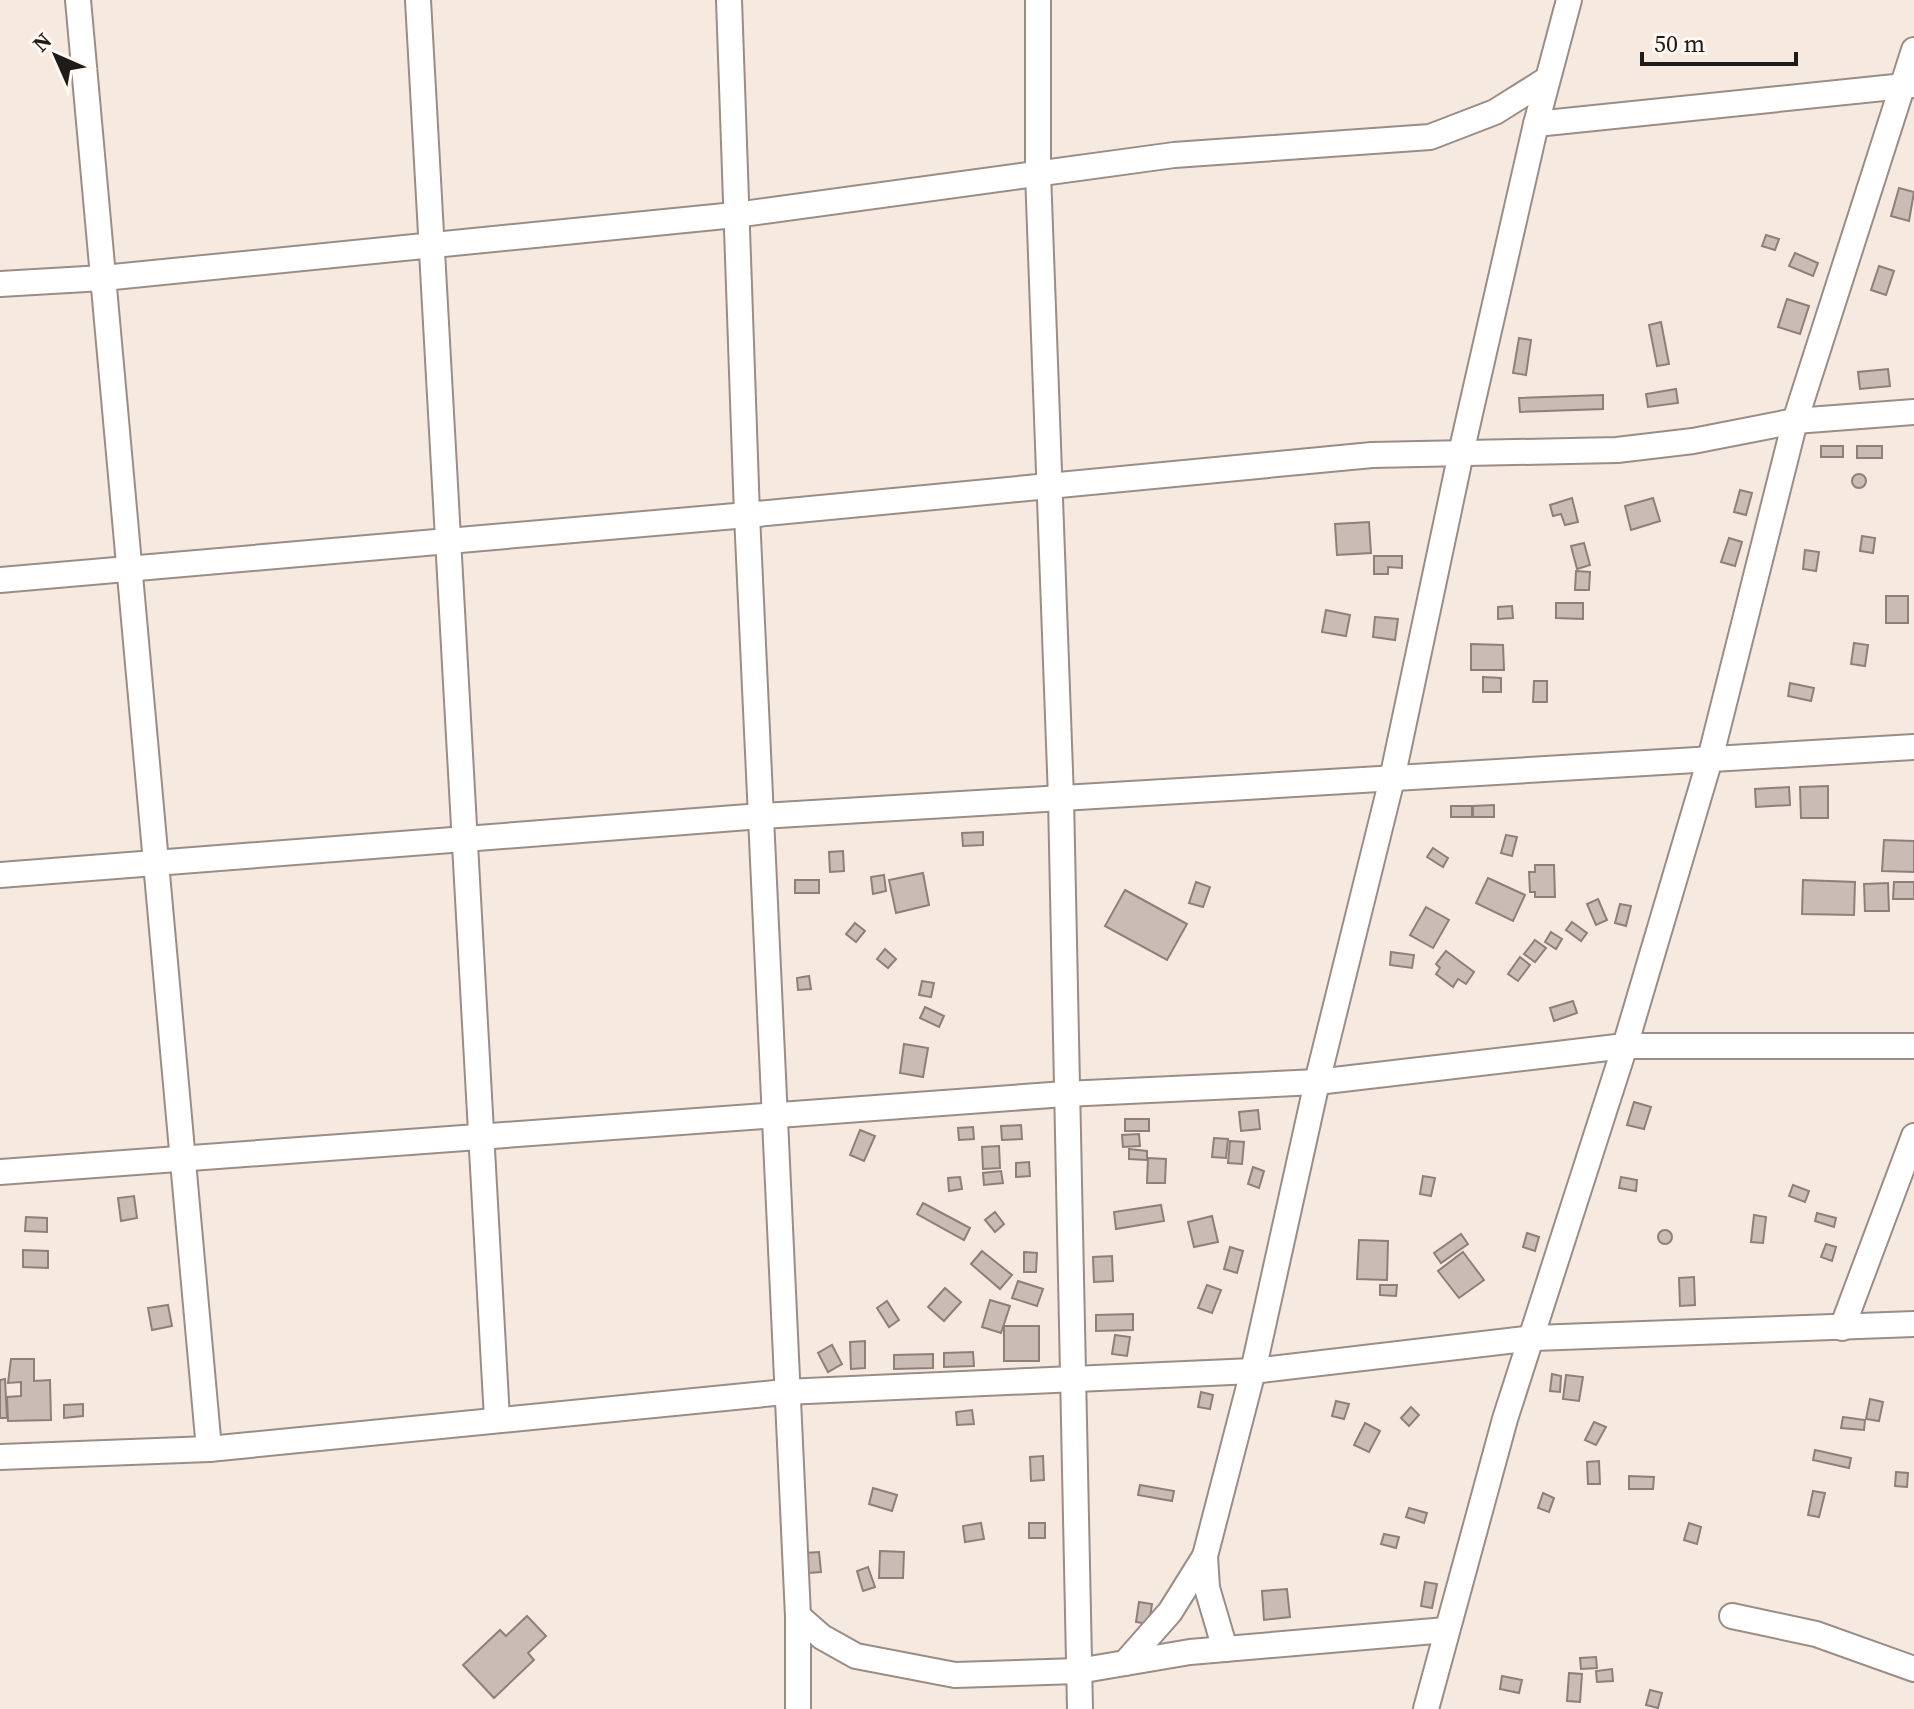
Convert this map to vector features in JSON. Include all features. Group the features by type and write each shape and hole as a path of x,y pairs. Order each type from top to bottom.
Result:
{"street":[{"path":"78,0 153,863 209,1449"},
{"path":"418,0 497,1419"},
{"path":"729,0 747,515 785,1392 798,1616 798,1709"},
{"path":"1038,0 1038,173 1047,488 1061,798 1080,1709"},
{"path":"1125,1663 1170,1612 1205,1556 1253,1371 1317,1082 1392,779 1461,453 1546,80 1569,0"},
{"path":"1426,1709 1505,1419 1534,1338 1625,1046 1710,759 1795,421 1909,86 1914,50"},
{"path":"0,284 103,278 735,215 1174,155 1430,137 1495,112 1546,80"},
{"path":"1536,124 1909,86"},
{"path":"0,580 1047,488 1372,455 1617,450 1693,441 1795,421 1914,412"},
{"path":"0,875 761,816 1914,747"},
{"path":"0,1172 1065,1094 1317,1082 1625,1046 1914,1046"},
{"path":"1842,1328 1914,1136"},
{"path":"0,1457 209,1449 785,1392 1253,1371 1534,1338 1914,1324"},
{"path":"1205,1556 1207,1588 1225,1649"},
{"path":"798,1616 834,1644 874,1662 955,1675 1078,1671 1225,1649 1446,1630"},
{"path":"1732,1616 1816,1634 1914,1669"}],"building":[{"path":"1899,188 1914,192 1909,221 1891,216"},
{"path":"1766,235 1779,239 1775,250 1762,246"},
{"path":"1795,253 1818,263 1813,276 1789,266"},
{"path":"1879,266 1894,271 1886,295 1871,290"},
{"path":"1787,299 1809,306 1800,334 1778,327"},
{"path":"1661,322 1669,364 1657,366 1649,325"},
{"path":"1519,338 1531,340 1526,375 1513,373"},
{"path":"1888,369 1890,386 1860,389 1858,372"},
{"path":"1676,389 1678,403 1648,407 1646,394"},
{"path":"1603,395 1603,409 1520,412 1519,398"},
{"path":"1821,446 1843,446 1843,457 1821,457"},
{"path":"1857,446 1882,446 1882,458 1857,458"},
{"path":"1859,474 1866,481 1859,488 1852,481"},
{"path":"1740,490 1752,493 1746,515 1734,512"},
{"path":"1572,498 1578,522 1565,525 1561,514 1553,516 1550,505"},
{"path":"1653,498 1660,521 1631,530 1625,506"},
{"path":"1369,522 1371,553 1337,555 1335,524"},
{"path":"1862,536 1875,538 1873,553 1860,551"},
{"path":"1729,538 1742,542 1735,566 1721,562"},
{"path":"1584,543 1590,565 1577,569 1571,546"},
{"path":"1805,550 1819,552 1816,571 1803,569"},
{"path":"1374,556 1402,556 1402,568 1388,567 1388,574 1374,574"},
{"path":"1576,571 1590,572 1589,590 1575,590"},
{"path":"1886,596 1908,596 1908,623 1886,623"},
{"path":"1556,603 1583,603 1583,619 1556,618"},
{"path":"1512,606 1513,618 1498,619 1498,607"},
{"path":"1326,610 1350,615 1346,636 1322,632"},
{"path":"1375,617 1398,619 1395,640 1373,637"},
{"path":"1854,643 1868,645 1865,666 1851,664"},
{"path":"1471,644 1503,645 1504,670 1471,670"},
{"path":"1483,677 1501,678 1501,692 1483,692"},
{"path":"1534,681 1547,681 1547,702 1533,702"},
{"path":"1790,683 1814,688 1811,701 1788,696"},
{"path":"1828,786 1828,818 1801,818 1800,787"},
{"path":"1789,787 1790,805 1756,807 1755,789"},
{"path":"1494,805 1494,817 1473,817 1473,806"},
{"path":"1451,806 1472,806 1472,817 1451,817"},
{"path":"983,832 983,845 963,846 962,833"},
{"path":"1506,835 1517,837 1512,856 1501,853"},
{"path":"1884,840 1914,841 1914,872 1882,871"},
{"path":"1433,848 1448,858 1443,867 1427,857"},
{"path":"843,851 844,871 830,872 829,852"},
{"path":"1535,865 1554,865 1555,897 1535,897 1535,892 1530,892 1529,872 1535,872"},
{"path":"923,873 929,905 896,913 889,880"},
{"path":"884,875 886,891 873,894 871,877"},
{"path":"1488,878 1525,895 1513,921 1476,903"},
{"path":"795,880 819,880 819,893 795,893"},
{"path":"1803,880 1855,882 1854,915 1802,914"},
{"path":"1196,882 1210,887 1203,907 1189,903"},
{"path":"1894,882 1914,882 1914,899 1893,899"},
{"path":"1888,883 1889,911 1865,911 1864,884"},
{"path":"1125,890 1187,924 1167,960 1105,926"},
{"path":"1598,899 1607,920 1596,925 1587,904"},
{"path":"1620,904 1631,906 1626,926 1615,923"},
{"path":"1426,907 1449,920 1433,948 1410,935"},
{"path":"1572,922 1587,933 1581,941 1566,930"},
{"path":"855,923 865,931 856,942 846,934"},
{"path":"1551,932 1562,939 1556,949 1545,942"},
{"path":"1535,940 1546,948 1535,962 1524,954"},
{"path":"885,949 896,959 888,968 877,959"},
{"path":"1446,951 1474,972 1466,984 1458,979 1453,987 1436,974 1440,968 1436,964"},
{"path":"1391,952 1414,955 1412,968 1390,965"},
{"path":"1520,957 1530,965 1518,981 1508,974"},
{"path":"809,976 811,989 798,990 797,978"},
{"path":"922,981 934,983 931,997 919,995"},
{"path":"1573,1001 1577,1013 1554,1021 1550,1008"},
{"path":"925,1007 944,1016 939,1027 920,1018"},
{"path":"904,1044 928,1048 923,1077 900,1073"},
{"path":"1634,1102 1651,1107 1644,1129 1627,1125"},
{"path":"1258,1110 1260,1129 1241,1131 1239,1112"},
{"path":"1125,1119 1149,1119 1149,1131 1125,1131"},
{"path":"1021,1125 1022,1139 1002,1140 1001,1126"},
{"path":"973,1127 974,1139 959,1140 958,1128"},
{"path":"860,1130 875,1136 864,1161 850,1155"},
{"path":"1139,1134 1140,1146 1123,1147 1122,1135"},
{"path":"1214,1138 1228,1139 1226,1158 1212,1157"},
{"path":"1230,1141 1244,1142 1242,1164 1228,1163"},
{"path":"999,1146 1000,1168 983,1169 982,1147"},
{"path":"1129,1149 1147,1151 1147,1160 1129,1159"},
{"path":"1148,1158 1166,1159 1165,1183 1147,1183"},
{"path":"1029,1162 1030,1176 1016,1177 1016,1163"},
{"path":"1253,1167 1264,1171 1259,1188 1248,1184"},
{"path":"1001,1171 1003,1183 984,1185 983,1173"},
{"path":"1423,1176 1435,1178 1431,1196 1420,1194"},
{"path":"960,1177 962,1189 949,1191 948,1178"},
{"path":"1621,1177 1637,1180 1636,1191 1619,1188"},
{"path":"1793,1185 1809,1191 1805,1202 1789,1196"},
{"path":"134,1196 137,1218 121,1221 118,1198"},
{"path":"923,1203 970,1228 964,1240 917,1214"},
{"path":"1161,1205 1164,1221 1116,1229 1114,1212"},
{"path":"995,1212 1004,1224 995,1232 985,1220"},
{"path":"1817,1213 1836,1218 1834,1227 1815,1221"},
{"path":"1754,1215 1766,1217 1763,1243 1751,1242"},
{"path":"1212,1216 1218,1242 1194,1247 1188,1222"},
{"path":"26,1217 47,1218 47,1232 25,1231"},
{"path":"1665,1230 1672,1237 1665,1244 1658,1237"},
{"path":"1527,1233 1539,1237 1535,1251 1523,1247"},
{"path":"1461,1234 1468,1244 1441,1263 1434,1253"},
{"path":"1359,1240 1388,1241 1387,1280 1357,1279"},
{"path":"1826,1244 1836,1247 1832,1261 1821,1257"},
{"path":"1230,1247 1243,1251 1237,1273 1224,1269"},
{"path":"23,1250 48,1251 48,1268 23,1267"},
{"path":"982,1251 1012,1275 1000,1289 971,1264"},
{"path":"1024,1252 1037,1253 1036,1272 1024,1272"},
{"path":"1463,1252 1484,1280 1459,1298 1438,1271"},
{"path":"1112,1256 1113,1281 1094,1282 1093,1257"},
{"path":"1694,1277 1695,1305 1680,1306 1679,1278"},
{"path":"1018,1281 1043,1289 1037,1306 1012,1298"},
{"path":"1207,1285 1221,1290 1212,1313 1198,1308"},
{"path":"1380,1285 1397,1285 1396,1296 1380,1295"},
{"path":"945,1288 961,1302 944,1321 928,1307"},
{"path":"990,1300 1010,1306 1001,1333 982,1327"},
{"path":"887,1301 899,1320 889,1327 877,1308"},
{"path":"168,1305 172,1326 152,1330 148,1308"},
{"path":"1133,1314 1133,1330 1096,1331 1096,1315"},
{"path":"1004,1326 1039,1326 1039,1361 1004,1361"},
{"path":"1115,1335 1130,1337 1127,1356 1112,1354"},
{"path":"865,1341 865,1368 851,1369 850,1342"},
{"path":"832,1345 842,1364 828,1372 818,1353"},
{"path":"973,1352 974,1366 944,1367 944,1353"},
{"path":"933,1354 933,1368 894,1369 894,1355"},
{"path":"11,1359 34,1359 34,1381 50,1380 51,1420 8,1421 7,1397 21,1396 21,1382 8,1383"},
{"path":"1552,1374 1561,1376 1560,1392 1550,1391"},
{"path":"1566,1375 1583,1377 1579,1401 1563,1399"},
{"path":"5,1379 7,1418 0,1418 0,1380"},
{"path":"1201,1392 1213,1395 1210,1409 1198,1407"},
{"path":"1870,1399 1883,1402 1879,1421 1866,1419"},
{"path":"1336,1401 1349,1404 1344,1419 1332,1416"},
{"path":"83,1404 83,1416 64,1418 64,1405"},
{"path":"1411,1407 1419,1415 1409,1426 1401,1418"},
{"path":"972,1410 974,1424 957,1425 956,1412"},
{"path":"1843,1417 1865,1420 1864,1430 1841,1428"},
{"path":"1594,1422 1606,1427 1596,1445 1585,1440"},
{"path":"1365,1423 1380,1431 1369,1452 1354,1445"},
{"path":"1815,1450 1851,1458 1849,1468 1813,1460"},
{"path":"1043,1456 1044,1480 1031,1481 1030,1457"},
{"path":"1599,1461 1600,1484 1588,1484 1587,1462"},
{"path":"1896,1472 1908,1473 1907,1487 1895,1486"},
{"path":"1629,1476 1654,1477 1653,1489 1629,1489"},
{"path":"1140,1485 1174,1491 1172,1501 1138,1495"},
{"path":"873,1488 897,1495 892,1511 869,1504"},
{"path":"1813,1491 1825,1493 1819,1517 1808,1515"},
{"path":"1543,1493 1554,1498 1549,1512 1538,1508"},
{"path":"1409,1508 1427,1513 1424,1523 1406,1517"},
{"path":"981,1523 984,1539 965,1542 963,1526"},
{"path":"1029,1523 1045,1523 1045,1538 1029,1538"},
{"path":"1689,1523 1701,1527 1697,1544 1684,1540"},
{"path":"1384,1534 1399,1537 1396,1548 1381,1544"},
{"path":"880,1551 904,1552 903,1578 879,1578"},
{"path":"819,1552 821,1572 808,1573 805,1553"},
{"path":"868,1567 875,1587 863,1591 857,1571"},
{"path":"1425,1582 1437,1584 1432,1608 1421,1606"},
{"path":"1287,1589 1290,1617 1264,1620 1262,1591"},
{"path":"1139,1602 1152,1604 1149,1624 1136,1622"},
{"path":"527,1616 546,1636 528,1653 534,1660 494,1698 463,1665 500,1630 506,1636"},
{"path":"1596,1657 1597,1668 1581,1669 1580,1658"},
{"path":"1612,1669 1613,1681 1597,1682 1596,1671"},
{"path":"1569,1673 1582,1674 1580,1702 1567,1701"},
{"path":"1502,1676 1522,1680 1519,1693 1500,1689"},
{"path":"1650,1690 1662,1693 1658,1708 1646,1705"}]}
